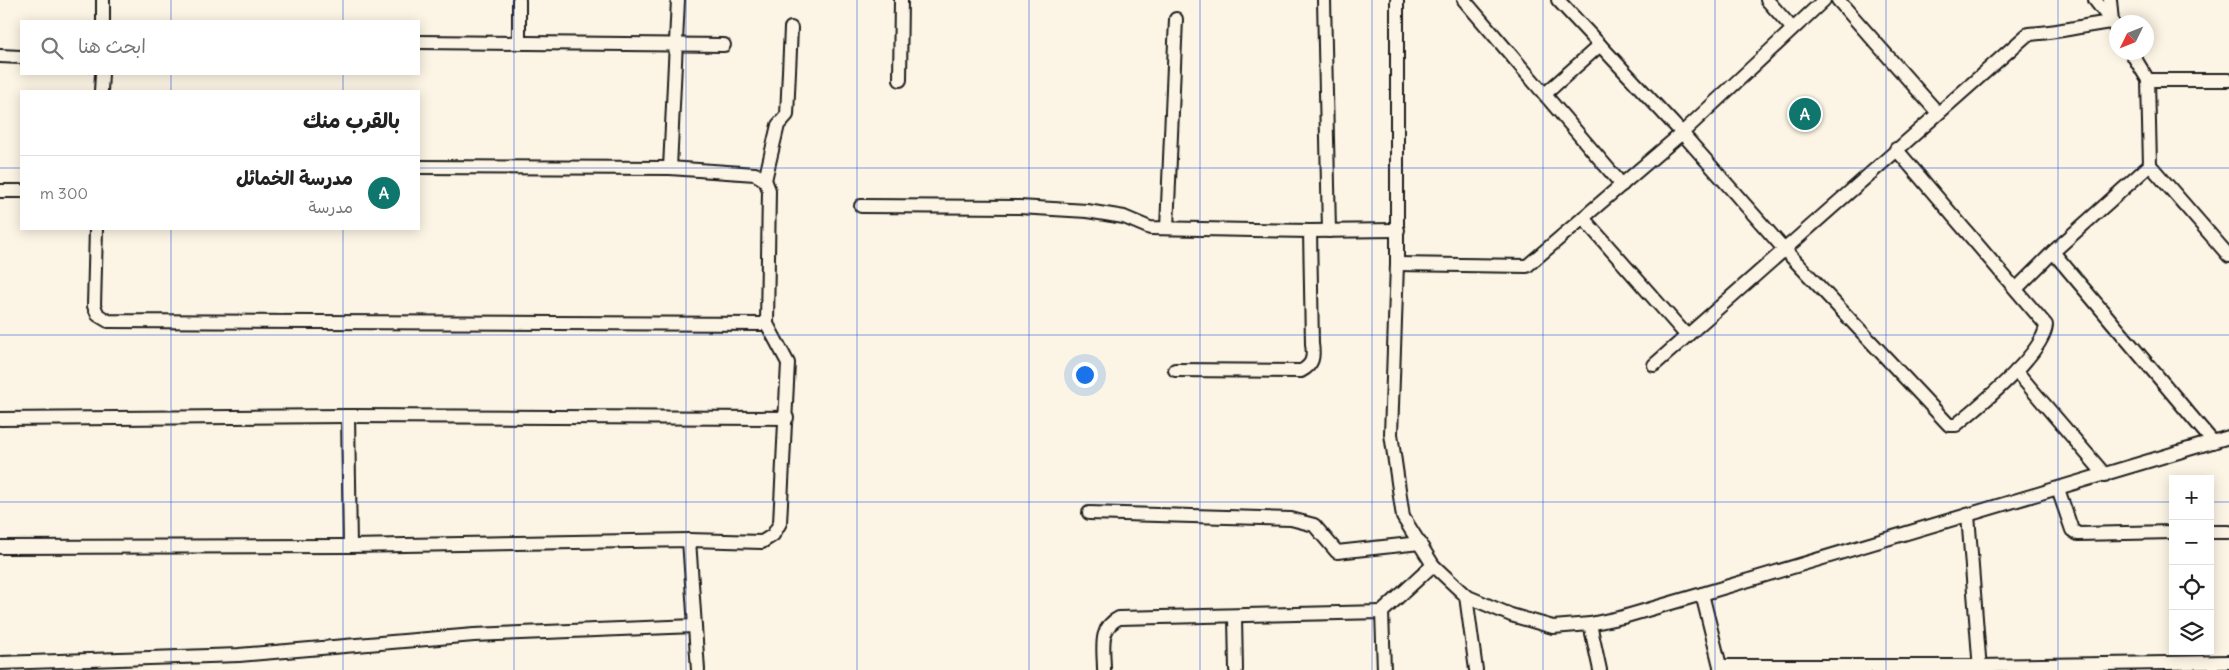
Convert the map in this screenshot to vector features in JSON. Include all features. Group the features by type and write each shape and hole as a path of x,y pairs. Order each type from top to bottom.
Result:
{"street":[{"path":"102,0 103,20"},
{"path":"519,0 519,43"},
{"path":"670,168 678,0"},
{"path":"900,0 900,80"},
{"path":"1324,0 1329,231"},
{"path":"1398,0 1398,264 1392,434 1403,517 1433,565 1466,596 1511,615 1552,627 1590,624 1623,617 1702,594 2229,437"},
{"path":"1464,0 1622,185"},
{"path":"1558,0 1682,133 1784,249 1949,426 1956,425 2016,371 2042,339 2046,325 1896,149"},
{"path":"1767,0 1792,28"},
{"path":"1398,264 1527,266 1682,133 1824,0"},
{"path":"1838,0 1938,113"},
{"path":"2095,0 2109,18"},
{"path":"2110,0 2112,15"},
{"path":"1167,228 1176,19"},
{"path":"1654,365 2028,34 2052,33 2086,25 2109,25"},
{"path":"0,547 350,546 689,540 762,542 773,535 780,523 787,418 788,363 767,324 769,190 765,180 778,125 787,115 791,28"},
{"path":"420,42 724,45"},
{"path":"1545,94 1600,45"},
{"path":"0,56 20,57"},
{"path":"2137,60 2148,80 2150,165 2229,256"},
{"path":"101,90 102,75"},
{"path":"2148,80 2229,80"},
{"path":"2016,289 2052,252 2150,165"},
{"path":"420,167 670,168 755,174 765,180"},
{"path":"0,191 20,192"},
{"path":"861,206 1018,207 1087,211 1124,217 1150,228 1310,231 1398,230"},
{"path":"1583,218 1687,336"},
{"path":"96,230 94,306 98,315 108,320 767,324"},
{"path":"1175,370 1301,372 1309,367 1314,356 1312,344 1310,231"},
{"path":"2052,252 2213,442"},
{"path":"2016,371 2105,475"},
{"path":"0,419 348,416 787,418"},
{"path":"348,416 350,546"},
{"path":"2058,489 2072,530 2078,534 2169,532"},
{"path":"1089,513 1291,519 1314,525 1337,552 1420,543"},
{"path":"1968,515 1979,668"},
{"path":"2214,532 2229,532"},
{"path":"689,540 698,670"},
{"path":"1104,670 1105,632 1109,623 1119,618 1382,612 1433,565"},
{"path":"1702,594 1720,668 1979,668 2229,662"},
{"path":"1466,596 1476,670"},
{"path":"1382,612 1384,670"},
{"path":"1235,616 1236,670"},
{"path":"1590,624 1600,670"},
{"path":"0,663 239,655 474,635 695,626"}],"place":[{"name":"مدرسة الخمائل","path":"1805,114"}]}
